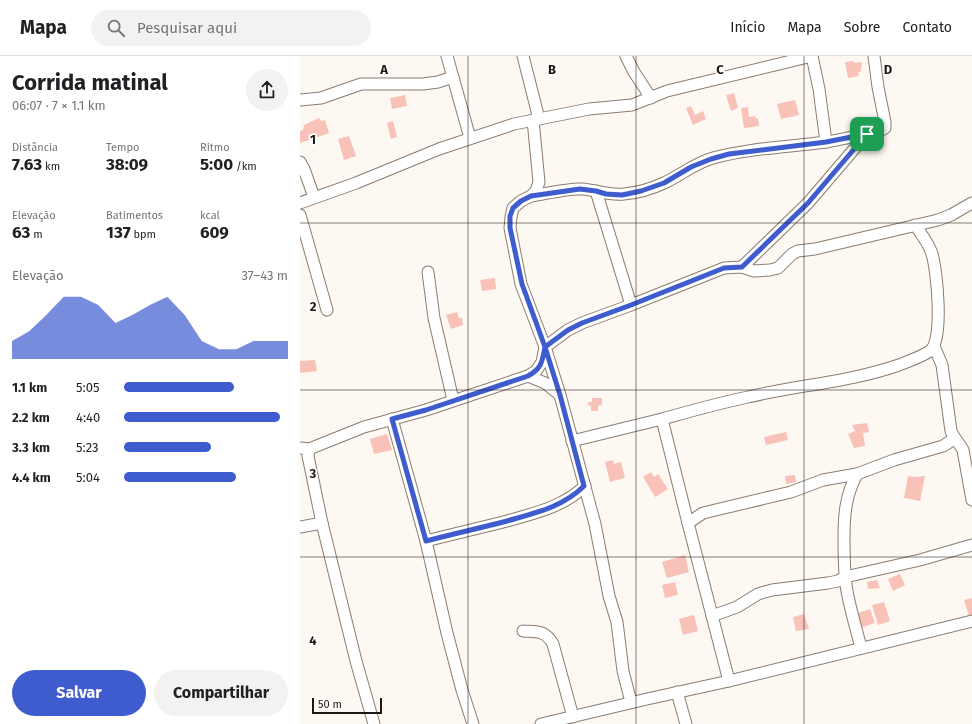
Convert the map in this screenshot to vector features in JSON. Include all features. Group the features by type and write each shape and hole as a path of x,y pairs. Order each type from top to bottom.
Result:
{"street":[{"path":"447,56 470,138"},
{"path":"523,56 536,120 539,182 536,191 513,208 510,216 510,228 522,284 545,347 560,395 595,524 608,589 617,622 623,671 631,702"},
{"path":"626,56 634,72 651,98"},
{"path":"300,203 356,183 439,149 514,124 589,109 632,105 667,91 812,56 819,89 826,142"},
{"path":"531,196 580,189 606,194 622,195 641,191 664,183 691,167 729,154 826,142 880,131 884,128 885,122 876,58"},
{"path":"300,100 321,98 361,84 423,84 438,82 453,77"},
{"path":"742,267 808,203 867,134"},
{"path":"300,162 304,168 314,197"},
{"path":"596,191 631,305"},
{"path":"374,724 356,661 322,523 308,456 304,448 364,427 528,376 536,371 542,362 545,347 568,330 582,323 724,268 742,267 754,271 778,268 792,254 938,220 951,215 972,203"},
{"path":"300,216 327,310"},
{"path":"572,441 748,396 882,371 908,362 930,351 934,346 936,339 938,315 938,295 935,266 932,252 927,241 915,225"},
{"path":"428,272 434,318 454,400"},
{"path":"934,346 942,365 951,431 954,439 960,444 963,450 972,500"},
{"path":"528,376 545,383 560,395"},
{"path":"392,419 426,541 462,690 473,724"},
{"path":"662,419 729,681"},
{"path":"688,523 703,513 791,492 823,480 857,474 894,460 943,446 954,439"},
{"path":"857,474 847,499 844,516 845,577 862,648"},
{"path":"426,541 542,512 578,492 584,486"},
{"path":"300,527 322,523"},
{"path":"712,616 737,607 758,594 784,588 838,581 845,577 920,560 972,545"},
{"path":"541,724 569,720 631,702 729,681 972,621"},
{"path":"523,631 543,633 551,640 569,720"},
{"path":"677,692 686,724"}],"building":[{"path":"854,61 854,63 862,62 861,71 858,73 859,76 848,78 845,62"},
{"path":"734,93 738,108 731,111 726,95"},
{"path":"405,95 407,106 392,109 390,98"},
{"path":"795,100 799,115 781,119 777,104"},
{"path":"691,106 695,115 703,111 706,119 693,125 686,108"},
{"path":"748,107 749,117 755,116 756,119 758,118 759,126 744,128 741,108"},
{"path":"319,118 321,121 325,120 329,133 300,143 300,131 303,130 304,125"},
{"path":"393,121 397,137 391,139 387,123"},
{"path":"349,136 356,156 344,160 338,139"},
{"path":"495,278 496,289 482,291 480,280"},
{"path":"457,312 459,318 462,318 463,325 451,329 446,315"},
{"path":"315,360 317,371 300,373 300,361"},
{"path":"592,398 602,398 602,405 598,406 598,411 591,411 591,406 588,405 588,402 592,402"},
{"path":"867,423 869,432 863,433 865,446 854,448 848,434 855,431 852,425"},
{"path":"786,432 788,440 766,445 764,437"},
{"path":"387,434 392,450 374,454 370,439"},
{"path":"613,460 614,464 621,462 625,478 610,482 605,462"},
{"path":"651,472 654,477 658,474 668,489 655,497 643,477"},
{"path":"795,475 796,482 786,484 785,476"},
{"path":"908,476 925,476 920,501 904,498"},
{"path":"685,555 689,572 667,578 662,562"},
{"path":"900,574 905,585 893,591 888,579"},
{"path":"877,580 880,588 868,589 867,582"},
{"path":"675,582 678,595 665,598 662,585"},
{"path":"972,598 972,615 969,616 964,600"},
{"path":"884,602 890,621 878,625 872,605"},
{"path":"870,609 875,623 860,628 855,614"},
{"path":"804,614 809,629 796,631 793,617"},
{"path":"694,615 698,631 683,635 679,619"}],"route":[{"path":"867,134 808,203 742,267 731,266 724,268 582,323 568,330 545,347 542,362 536,371 528,376 426,410 392,419 426,541 542,512 578,492 584,486 560,395 545,347 522,284 510,228 510,216 513,208 521,201 531,196 580,189 606,194 622,195 641,191 664,183 691,167 729,154 826,142 867,134"}]}
